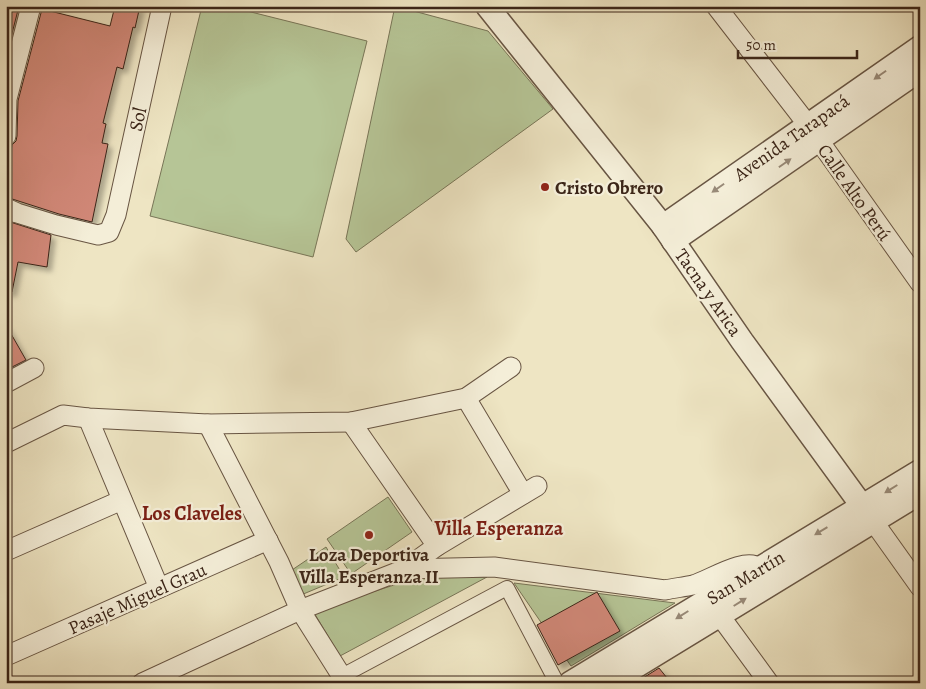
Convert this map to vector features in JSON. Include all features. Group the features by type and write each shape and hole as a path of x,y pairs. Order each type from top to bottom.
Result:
{"street":[{"path":"6,136 7,99 31,6"},
{"name":"Sol","path":"6,208 56,225 98,235 109,232 116,215 162,6"},
{"name":"Tacna y Arica","path":"487,6 668,234 742,341 920,587"},
{"name":"Calle Alto Perú","path":"716,6 813,133 920,283"},
{"name":"Avenida Tarapacá","path":"668,234 813,133 920,47"},
{"name":"Avenida Tarapacá","path":"813,133 920,70"},
{"path":"6,443 63,415 208,424 351,422 466,398 511,366"},
{"path":"6,382 34,368"},
{"path":"149,681 300,610 405,569 436,546 530,490 466,398"},
{"path":"88,418 159,588"},
{"path":"351,422 436,546"},
{"path":"208,424 268,540 300,610 344,679 507,588 557,683"},
{"name":"San Martín","path":"868,514 920,471"},
{"name":"San Martín","path":"570,683 612,677 713,607 765,575 868,514 920,493"},
{"path":"6,551 122,500"},
{"name":"Pasaje Miguel Grau","path":"6,656 268,540"},
{"path":"405,569 494,566 665,590 694,585 733,568 745,565 753,564 765,575"},
{"path":"713,607 769,683"}],"green space":[{"path":"202,6 227,6 367,41 313,257 150,216"},
{"path":"395,6 488,31 553,109 356,252 346,239"},
{"name":"Loza Deportiva Villa Esperanza II","path":"388,497 412,532 351,574 327,539"},
{"path":"326,547 344,577 301,595 289,572"},
{"path":"419,577 487,577 340,656 313,611"},
{"path":"514,583 675,603 571,666"}],"building":[{"path":"6,6 19,6 6,57"},
{"path":"115,6 140,6 123,69 117,67 103,123 106,124 102,143 108,144 92,222 59,214 6,197 6,182 12,145 16,141 17,136 18,101 42,9 110,26"},
{"path":"7,221 51,235 47,267 18,262 12,292 6,292"},
{"path":"6,325 26,360 6,370"},
{"path":"597,592 620,631 558,665 537,625"},
{"path":"659,668 671,683 635,683"}],"place":[{"name":"Cristo Obrero","path":"545,187"},
{"name":"Loza Deportiva Villa Esperanza II","path":"369,535"}],"district":[{"name":"Los Claveles","path":"192,513"},
{"name":"Villa Esperanza","path":"499,528"}]}
